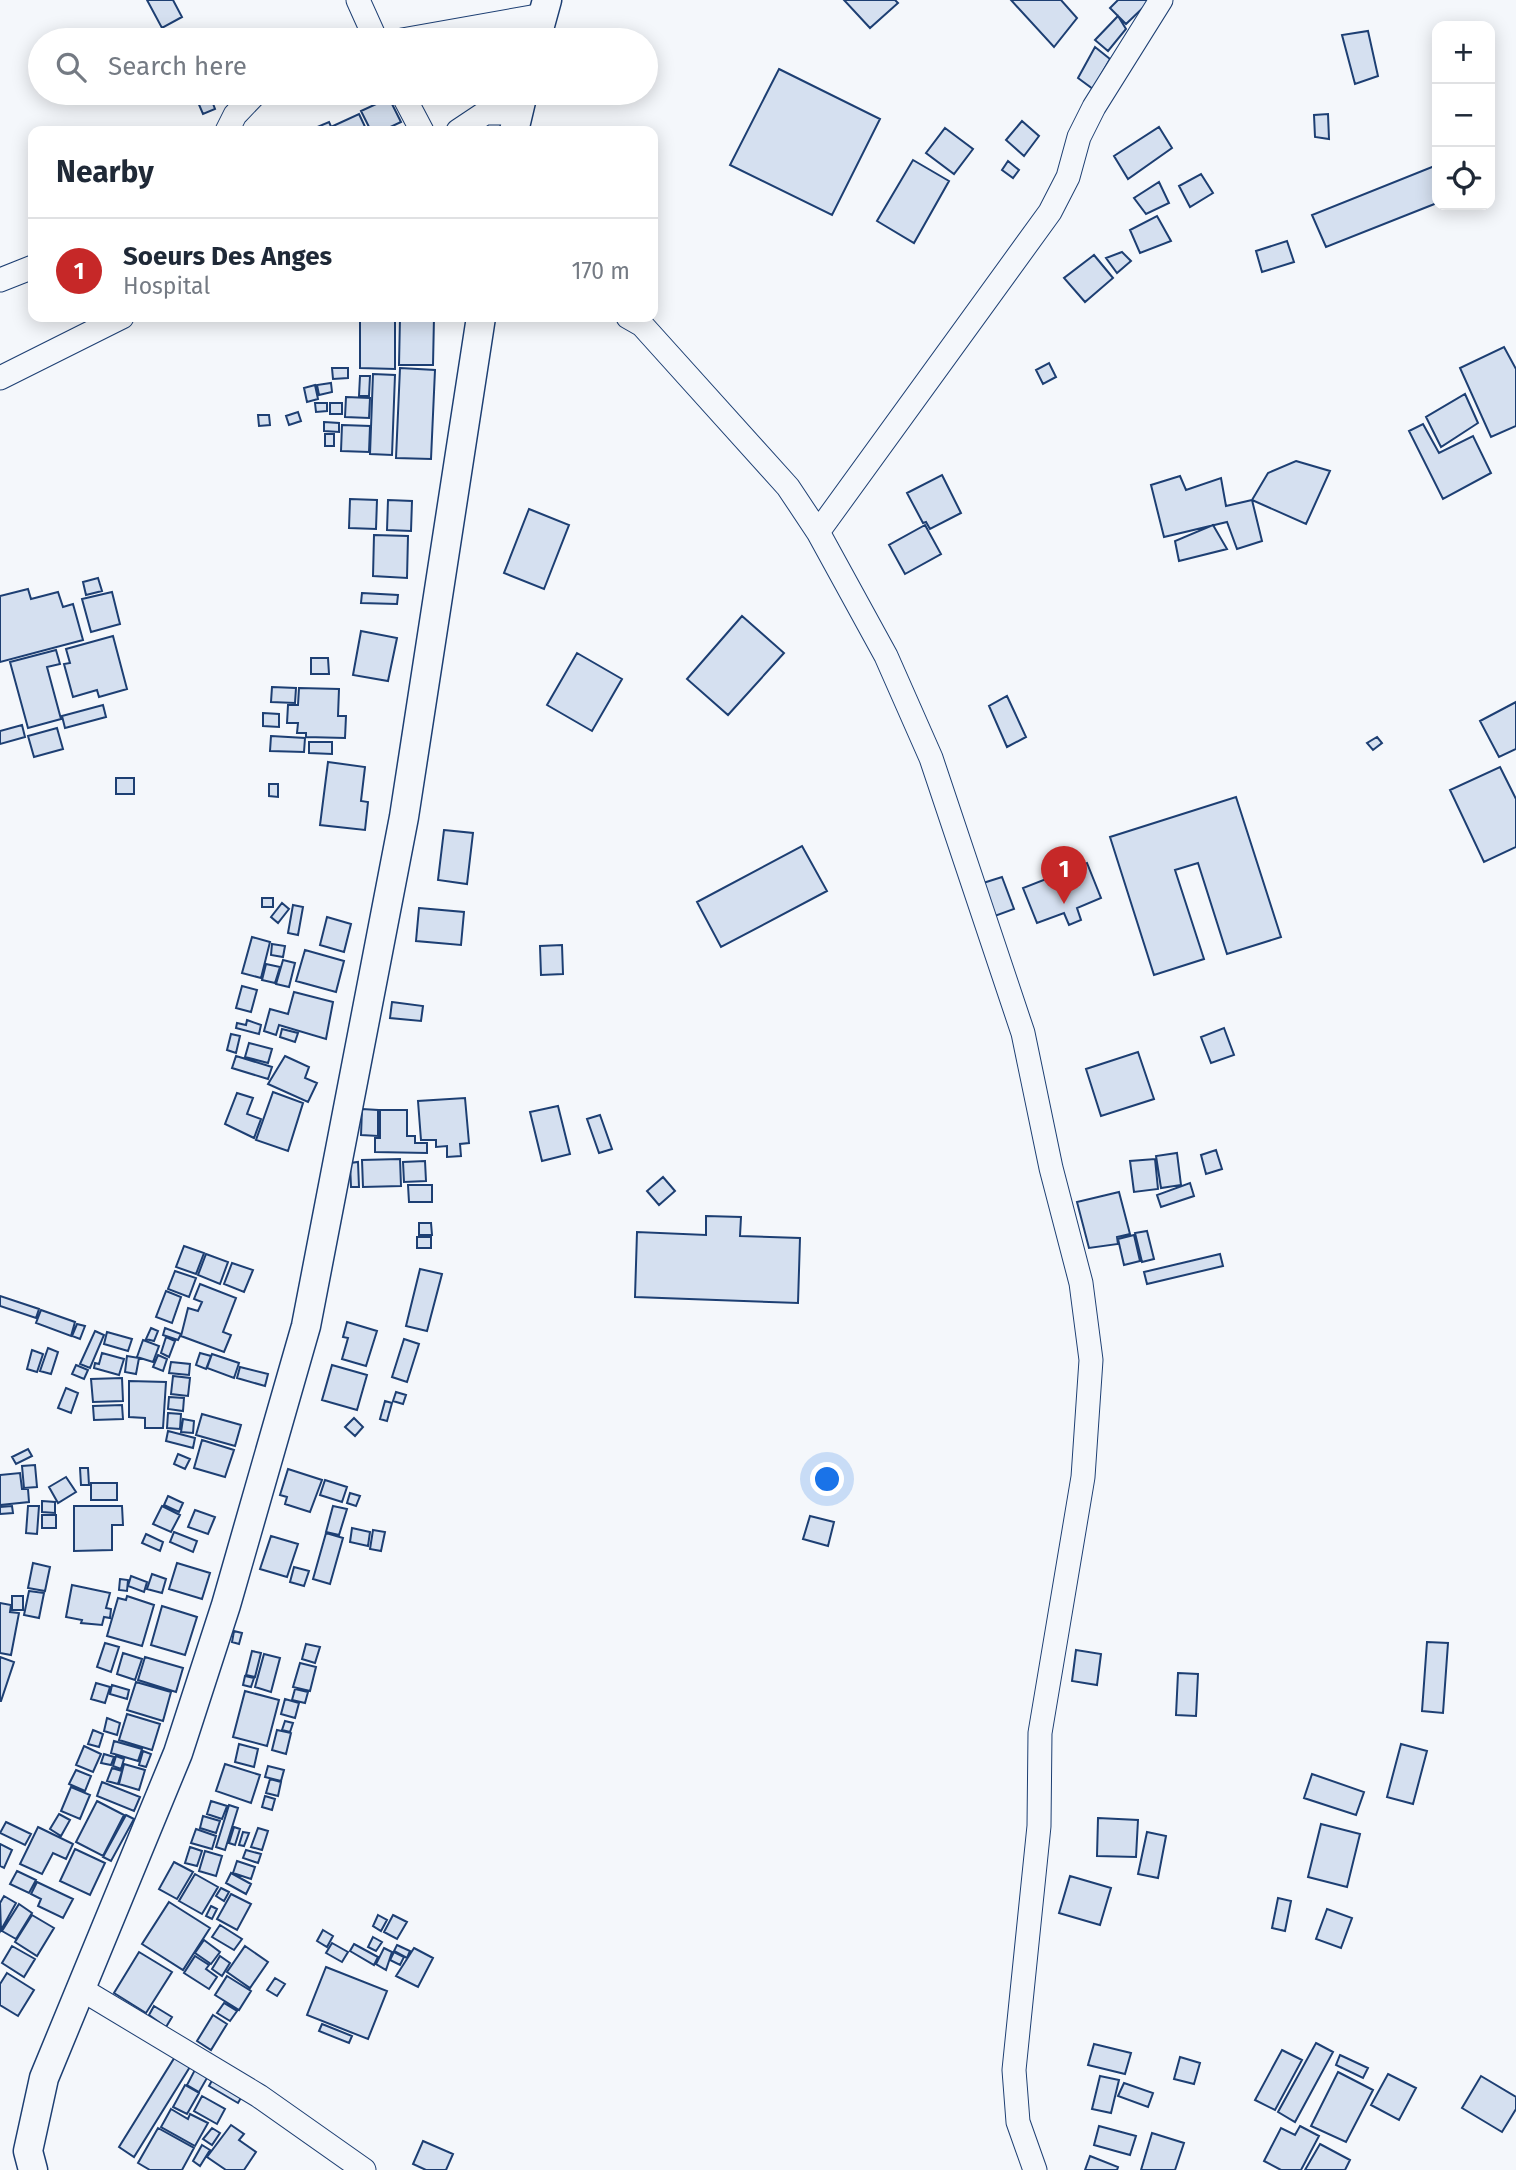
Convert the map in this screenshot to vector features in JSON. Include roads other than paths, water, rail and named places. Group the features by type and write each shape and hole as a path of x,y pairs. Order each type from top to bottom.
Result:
{"street":[{"path":"358,0 371,28"},
{"path":"818,533 1049,212 1068,177 1079,137 1094,107 1161,0"},
{"path":"478,28 542,18"},
{"path":"230,126 235,115 245,105"},
{"path":"408,105 419,126"},
{"path":"466,126 485,113 518,112"},
{"path":"0,280 28,269"},
{"path":"0,379 112,322"},
{"path":"33,2170 28,2151 44,2078 178,1754 226,1605 306,1326 404,817 480,322"},
{"path":"636,322 789,487 818,533 886,656 931,758 1023,1033 1051,1168 1081,1283 1091,1360 1083,1477 1040,1733 1039,1826 1014,2070 1018,2122 1035,2170"},
{"path":"81,1989 258,2096 363,2170"}],"place":[{"name":"Soeurs Des Anges","path":"1064,904"}]}
